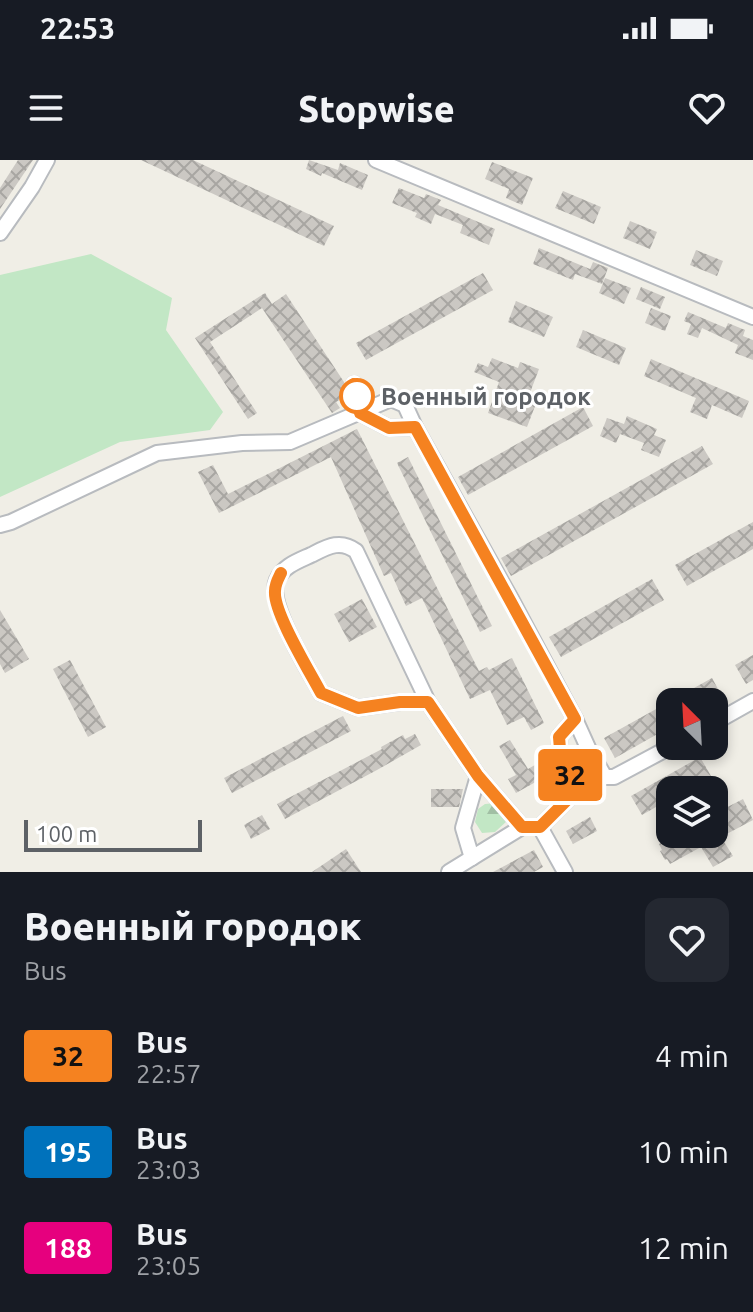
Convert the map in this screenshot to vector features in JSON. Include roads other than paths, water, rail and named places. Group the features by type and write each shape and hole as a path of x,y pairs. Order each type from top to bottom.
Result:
{"street":[{"path":"0,233 47,160"},
{"path":"376,160 753,317"},
{"path":"354,384 360,413"},
{"path":"0,525 157,453 242,443 290,442 391,399 405,405 605,777 614,777 656,755"},
{"path":"360,413 389,428 415,427"},
{"path":"428,702 358,708 321,693 280,614 274,592 281,573 290,565 329,546 349,546 356,551 428,702 478,776 522,827"},
{"path":"728,715 753,701"},
{"path":"449,872 522,827 540,827 576,791 560,749 559,737 575,719"},
{"path":"472,858 463,828 478,776"},
{"path":"540,827 565,872"}],"place":[{"name":"Военный городок","path":"357,396"}]}
